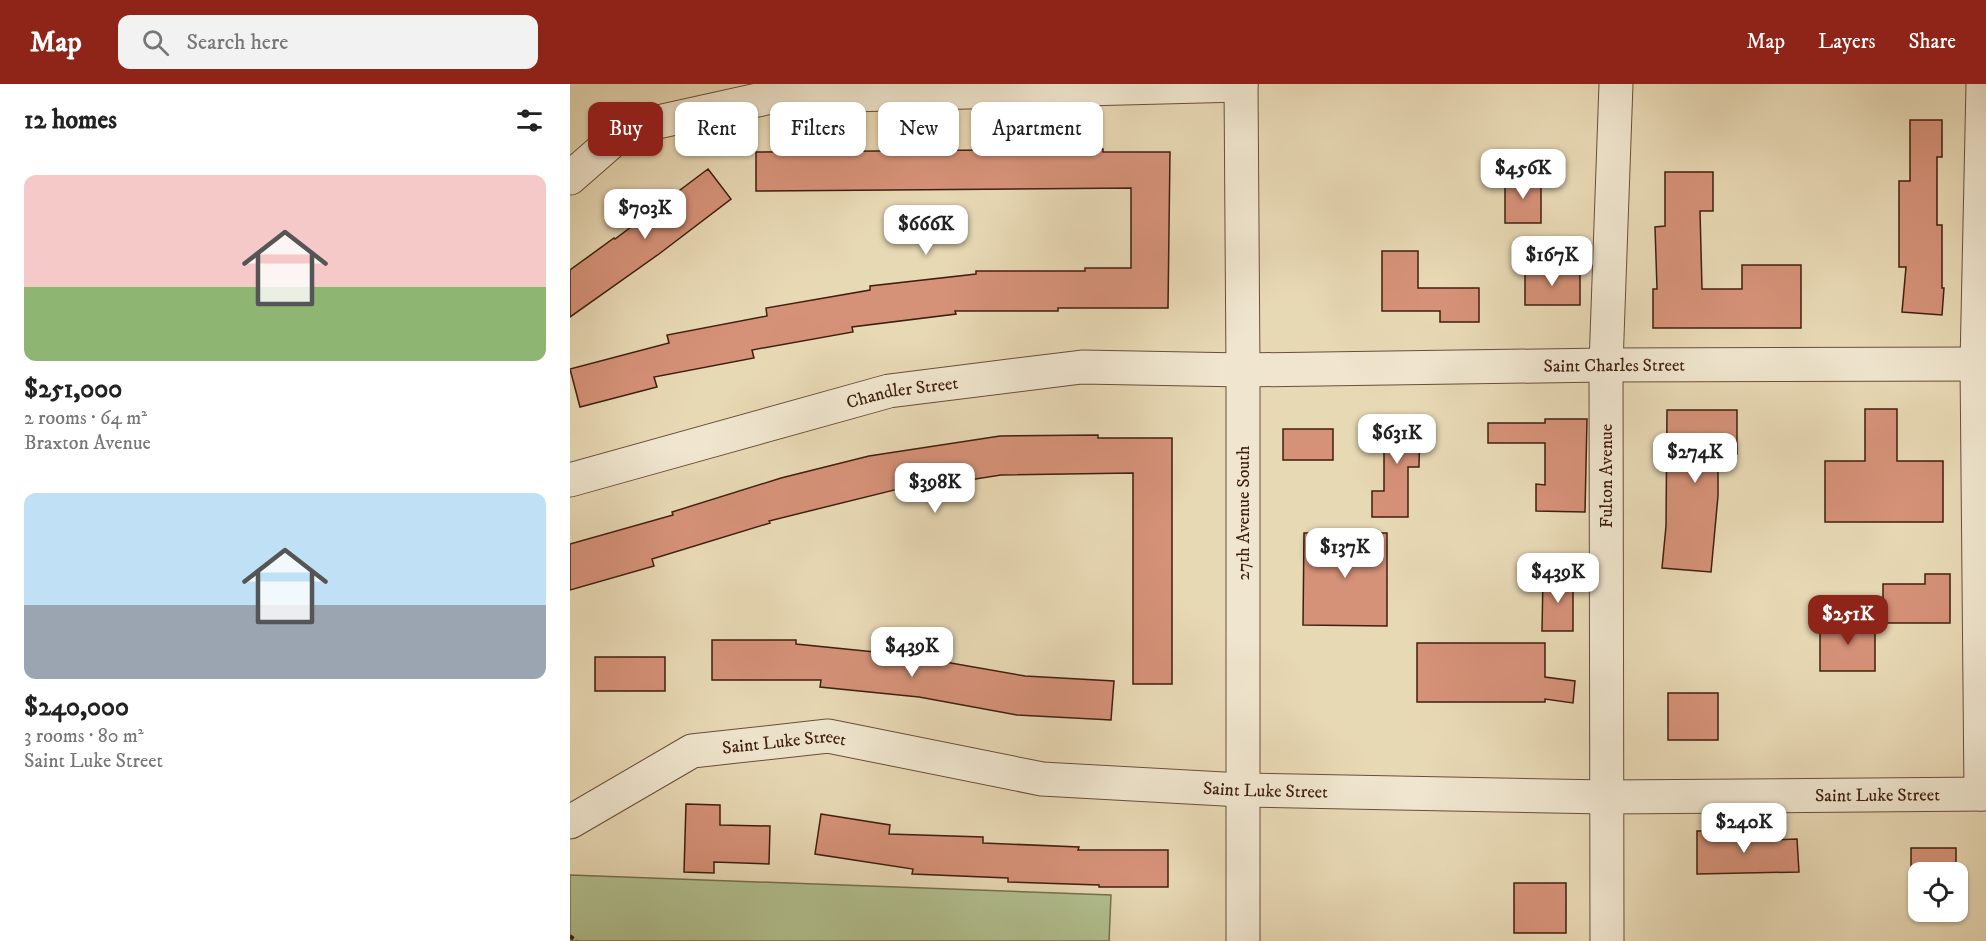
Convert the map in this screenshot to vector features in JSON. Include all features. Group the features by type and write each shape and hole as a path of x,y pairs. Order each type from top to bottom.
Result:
{"street":[{"path":"570,178 626,129 771,97 1241,84"},
{"name":"27th Avenue South","path":"1241,84 1242,941"},
{"name":"Fulton Avenue","path":"1607,941 1606,365 1616,84"},
{"path":"1983,84 1981,364 1984,794"},
{"name":"Saint Charles Street","path":"1243,370 1606,365 1981,364"},
{"name":"Chandler Street","path":"570,480 889,391 1082,367 1243,370"},
{"name":"Saint Luke Street","path":"570,822 692,751 828,736 1042,779 1242,790 1607,797 1984,794"}],"path":[{"path":"570,936 576,941"}],"green space":[{"path":"570,875 1111,895 1109,941 570,941"}],"building":[{"path":"1910,120 1942,120 1942,157 1937,157 1937,225 1942,225 1942,288 1944,288 1942,315 1902,312 1906,267 1899,267 1899,181 1910,181"},
{"path":"959,150 971,150 971,156 1103,156 1103,152 1170,152 1168,308 955,311 956,314 852,327 853,332 752,350 754,358 654,377 657,387 580,407 570,369 669,343 667,335 767,316 766,308 870,290 870,286 976,274 976,271 1085,271 1085,268 1131,268 1131,188 756,191 758,152 770,152 770,156 866,156 866,151 878,151 878,156 959,156"},
{"path":"708,169 731,199 570,317 570,270"},
{"path":"1665,172 1713,172 1713,211 1700,211 1702,289 1742,289 1742,265 1801,265 1801,328 1653,328 1653,289 1657,289 1655,227 1665,226"},
{"path":"1505,176 1541,176 1541,223 1505,223"},
{"path":"1382,251 1418,251 1418,288 1479,288 1479,322 1440,322 1440,311 1382,311"},
{"path":"1525,269 1580,269 1580,305 1525,305"},
{"path":"1865,409 1897,409 1897,461 1943,461 1943,522 1825,522 1825,461 1865,461"},
{"path":"1667,410 1737,410 1737,454 1718,454 1718,496 1711,572 1662,568 1666,526"},
{"path":"1384,415 1420,415 1419,467 1408,467 1408,517 1372,517 1372,491 1384,491"},
{"path":"1545,419 1587,419 1585,512 1536,511 1536,484 1545,485 1545,443 1488,443 1488,423 1545,423"},
{"path":"1283,429 1333,429 1333,460 1283,460"},
{"path":"1098,435 1098,438 1172,438 1172,684 1133,684 1133,473 1001,475 899,491 898,489 769,521 770,523 652,559 654,566 570,590 570,544 673,515 672,512 781,478 869,456 1000,436"},
{"path":"1304,533 1387,533 1387,626 1303,625"},
{"path":"1925,574 1950,574 1950,623 1883,623 1883,584 1925,584"},
{"path":"1543,576 1573,576 1573,631 1542,631"},
{"path":"1820,621 1875,621 1875,671 1820,671"},
{"path":"712,640 796,640 796,644 905,655 1025,676 1114,681 1111,720 1017,715 919,697 820,687 821,680 712,680"},
{"path":"1417,643 1545,643 1545,677 1575,681 1573,703 1545,699 1545,702 1417,702"},
{"path":"595,657 665,657 665,691 595,691"},
{"path":"1668,693 1718,693 1718,740 1668,740"},
{"path":"686,804 720,805 720,825 770,826 769,864 714,862 714,873 684,872"},
{"path":"821,814 890,825 889,834 983,837 983,843 1079,847 1078,850 1168,850 1168,887 1099,887 1099,885 1008,882 1008,878 912,874 913,869 815,854"},
{"path":"1697,831 1746,831 1746,841 1797,839 1799,872 1697,874"},
{"path":"1911,848 1956,848 1956,862 1911,862"},
{"path":"1514,883 1566,883 1566,933 1514,933"}]}
